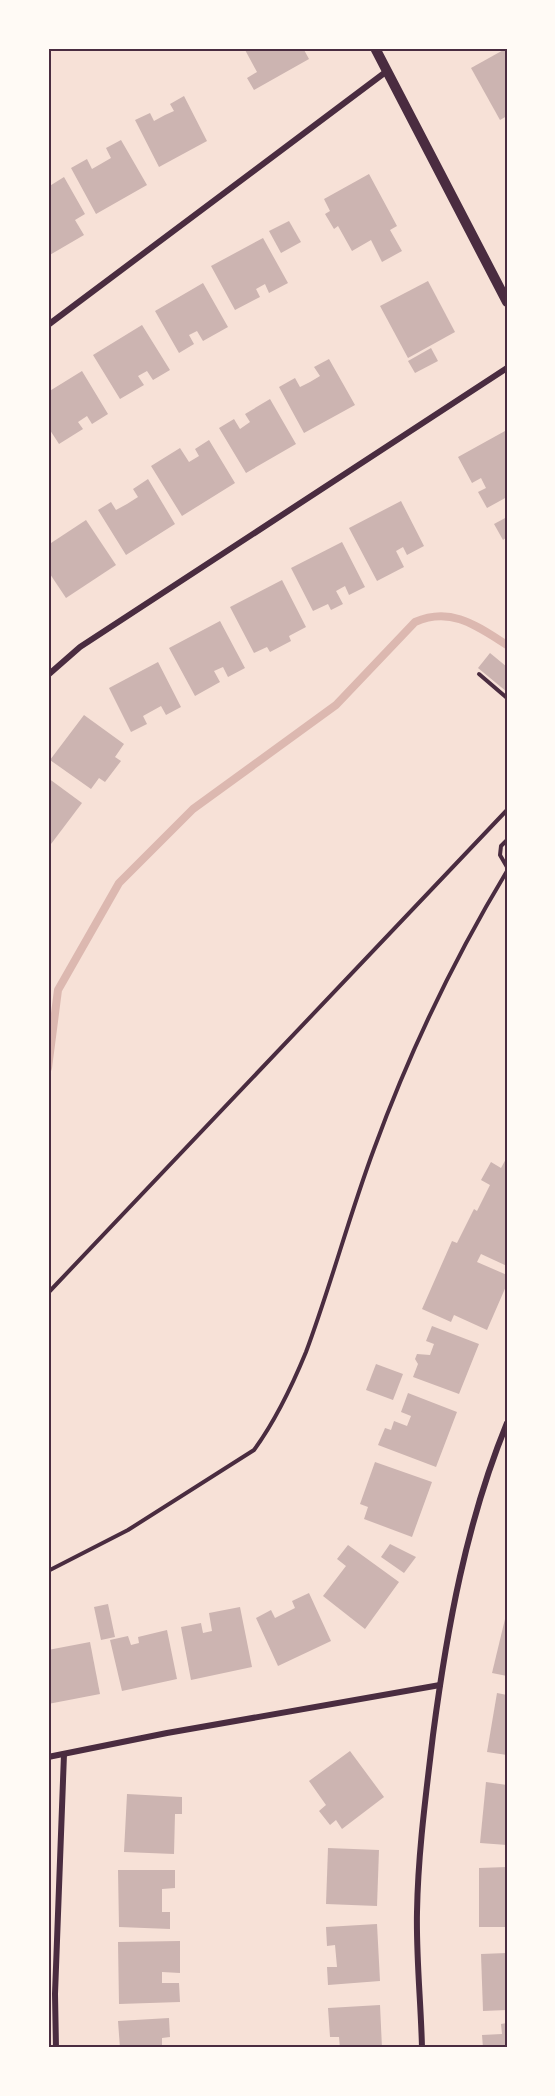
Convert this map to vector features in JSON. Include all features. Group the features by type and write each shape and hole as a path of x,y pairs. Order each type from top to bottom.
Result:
{"street":[{"path":"375,48 507,302"},
{"path":"48,325 387,71"},
{"path":"48,675 80,647 507,368"},
{"path":"422,2048 417,1913 421,1842 440,1685 447,1634 477,1503 507,1423"},
{"path":"48,1757 167,1733 440,1685"},
{"path":"56,2048 55,1994 64,1754"}],"path":[{"path":"479,674 507,698"},
{"path":"48,1293 507,810"},
{"path":"48,1571 154,1514 254,1450 264,1436 296,1377 306,1352 374,1148 403,1077 445,983 507,869 500,855 501,846 507,840"}],"building":[{"path":"244,48 303,48 309,59 254,90 247,78 257,72"},
{"path":"507,48 507,116 500,120 471,68"},
{"path":"184,96 207,141 159,167 135,120 150,113 154,121 174,111 170,104"},
{"path":"121,140 147,185 96,214 71,168 87,159 92,169 111,158 106,148"},
{"path":"369,174 397,226 390,230 402,251 382,262 371,240 352,251 338,226 334,229 325,214 330,211 324,199"},
{"path":"64,177 85,214 75,220 84,235 48,256 48,187"},
{"path":"289,221 301,242 281,253 269,231"},
{"path":"263,238 288,283 269,293 265,284 256,289 260,297 235,310 211,266"},
{"path":"428,281 455,332 408,358 380,306"},
{"path":"203,283 228,327 203,341 197,331 189,335 194,344 179,353 155,311"},
{"path":"142,325 170,370 153,380 147,371 138,376 144,385 120,399 93,355"},
{"path":"431,348 438,361 415,373 408,361"},
{"path":"329,359 355,405 304,433 279,387 295,378 300,387 310,382 320,376 314,367"},
{"path":"82,371 108,414 92,424 87,416 78,422 83,429 59,444 48,427 48,392"},
{"path":"270,399 296,444 246,473 219,428 234,419 240,429 250,422 245,414"},
{"path":"505,431 507,435 507,497 487,508 478,492 486,488 481,478 472,483 458,457"},
{"path":"209,440 235,483 182,516 151,466 180,448 189,462 199,456 195,449"},
{"path":"148,479 175,524 126,555 98,510 111,502 116,510 127,504 138,497 133,489"},
{"path":"401,501 424,546 407,555 403,547 396,551 404,567 377,581 349,528"},
{"path":"507,517 507,537 503,540 494,524"},
{"path":"86,520 116,565 66,598 48,571 48,545"},
{"path":"342,542 365,587 349,595 345,586 336,591 343,604 331,610 328,604 313,611 291,568"},
{"path":"282,580 306,627 289,636 291,641 270,652 267,647 254,653 230,607"},
{"path":"220,621 245,668 228,677 223,667 214,671 220,682 195,696 169,648"},
{"path":"490,653 507,667 507,692 478,668"},
{"path":"158,662 181,707 166,715 161,706 143,716 147,724 131,732 109,688"},
{"path":"84,715 124,744 115,757 121,761 105,782 99,778 91,789 50,760"},
{"path":"48,778 82,803 48,848"},
{"path":"507,1157 507,1266 481,1254 477,1262 507,1275 507,1284 487,1330 454,1315 451,1322 422,1309 452,1241 457,1243 474,1209 477,1211 490,1185 481,1180 491,1162 501,1168"},
{"path":"432,1326 479,1344 459,1394 413,1377 418,1364 415,1359 417,1354 430,1355 434,1344 426,1341"},
{"path":"376,1364 403,1374 393,1400 366,1390"},
{"path":"408,1393 457,1412 436,1467 378,1445 385,1428 391,1430 394,1421 407,1426 411,1416 401,1412"},
{"path":"375,1462 432,1482 412,1537 364,1519 368,1507 360,1504"},
{"path":"390,1544 416,1557 404,1573 381,1557"},
{"path":"348,1545 399,1582 365,1629 323,1596 346,1566 337,1559"},
{"path":"309,1593 331,1641 278,1666 256,1618 271,1610 275,1618 295,1608 292,1601"},
{"path":"108,1604 115,1637 101,1640 94,1607"},
{"path":"240,1607 252,1667 191,1680 181,1627 201,1623 203,1633 212,1631 209,1613"},
{"path":"505,1619 507,1619 507,1676 492,1673"},
{"path":"167,1630 177,1679 122,1691 110,1640 128,1636 131,1645 139,1643 138,1637"},
{"path":"90,1642 100,1694 48,1704 48,1650"},
{"path":"497,1693 507,1695 507,1755 487,1752"},
{"path":"350,1751 384,1797 342,1829 336,1820 330,1825 319,1811 326,1805 309,1781"},
{"path":"486,1782 507,1785 507,1845 480,1843"},
{"path":"127,1794 182,1797 182,1814 175,1814 174,1854 124,1852"},
{"path":"328,1848 379,1850 377,1906 326,1904"},
{"path":"507,1867 507,1927 479,1927 479,1868"},
{"path":"118,1870 175,1870 175,1888 162,1889 162,1912 170,1912 170,1929 119,1927"},
{"path":"377,1924 380,1981 328,1985 327,1967 337,1967 335,1945 327,1946 326,1927"},
{"path":"180,1941 180,1973 162,1972 162,1983 179,1983 180,2002 119,2004 118,1942"},
{"path":"507,1953 507,2010 483,2011 481,1954"},
{"path":"380,2005 382,2048 340,2048 339,2037 330,2037 328,2008"},
{"path":"169,2018 170,2037 162,2038 162,2048 120,2048 118,2021"},
{"path":"507,2023 507,2048 483,2048 482,2035 502,2034 501,2024"}],"waterway":[{"path":"48,1068 58,990 119,883 193,809 336,705 415,622 440,616 452,617 474,625 507,645"}]}
